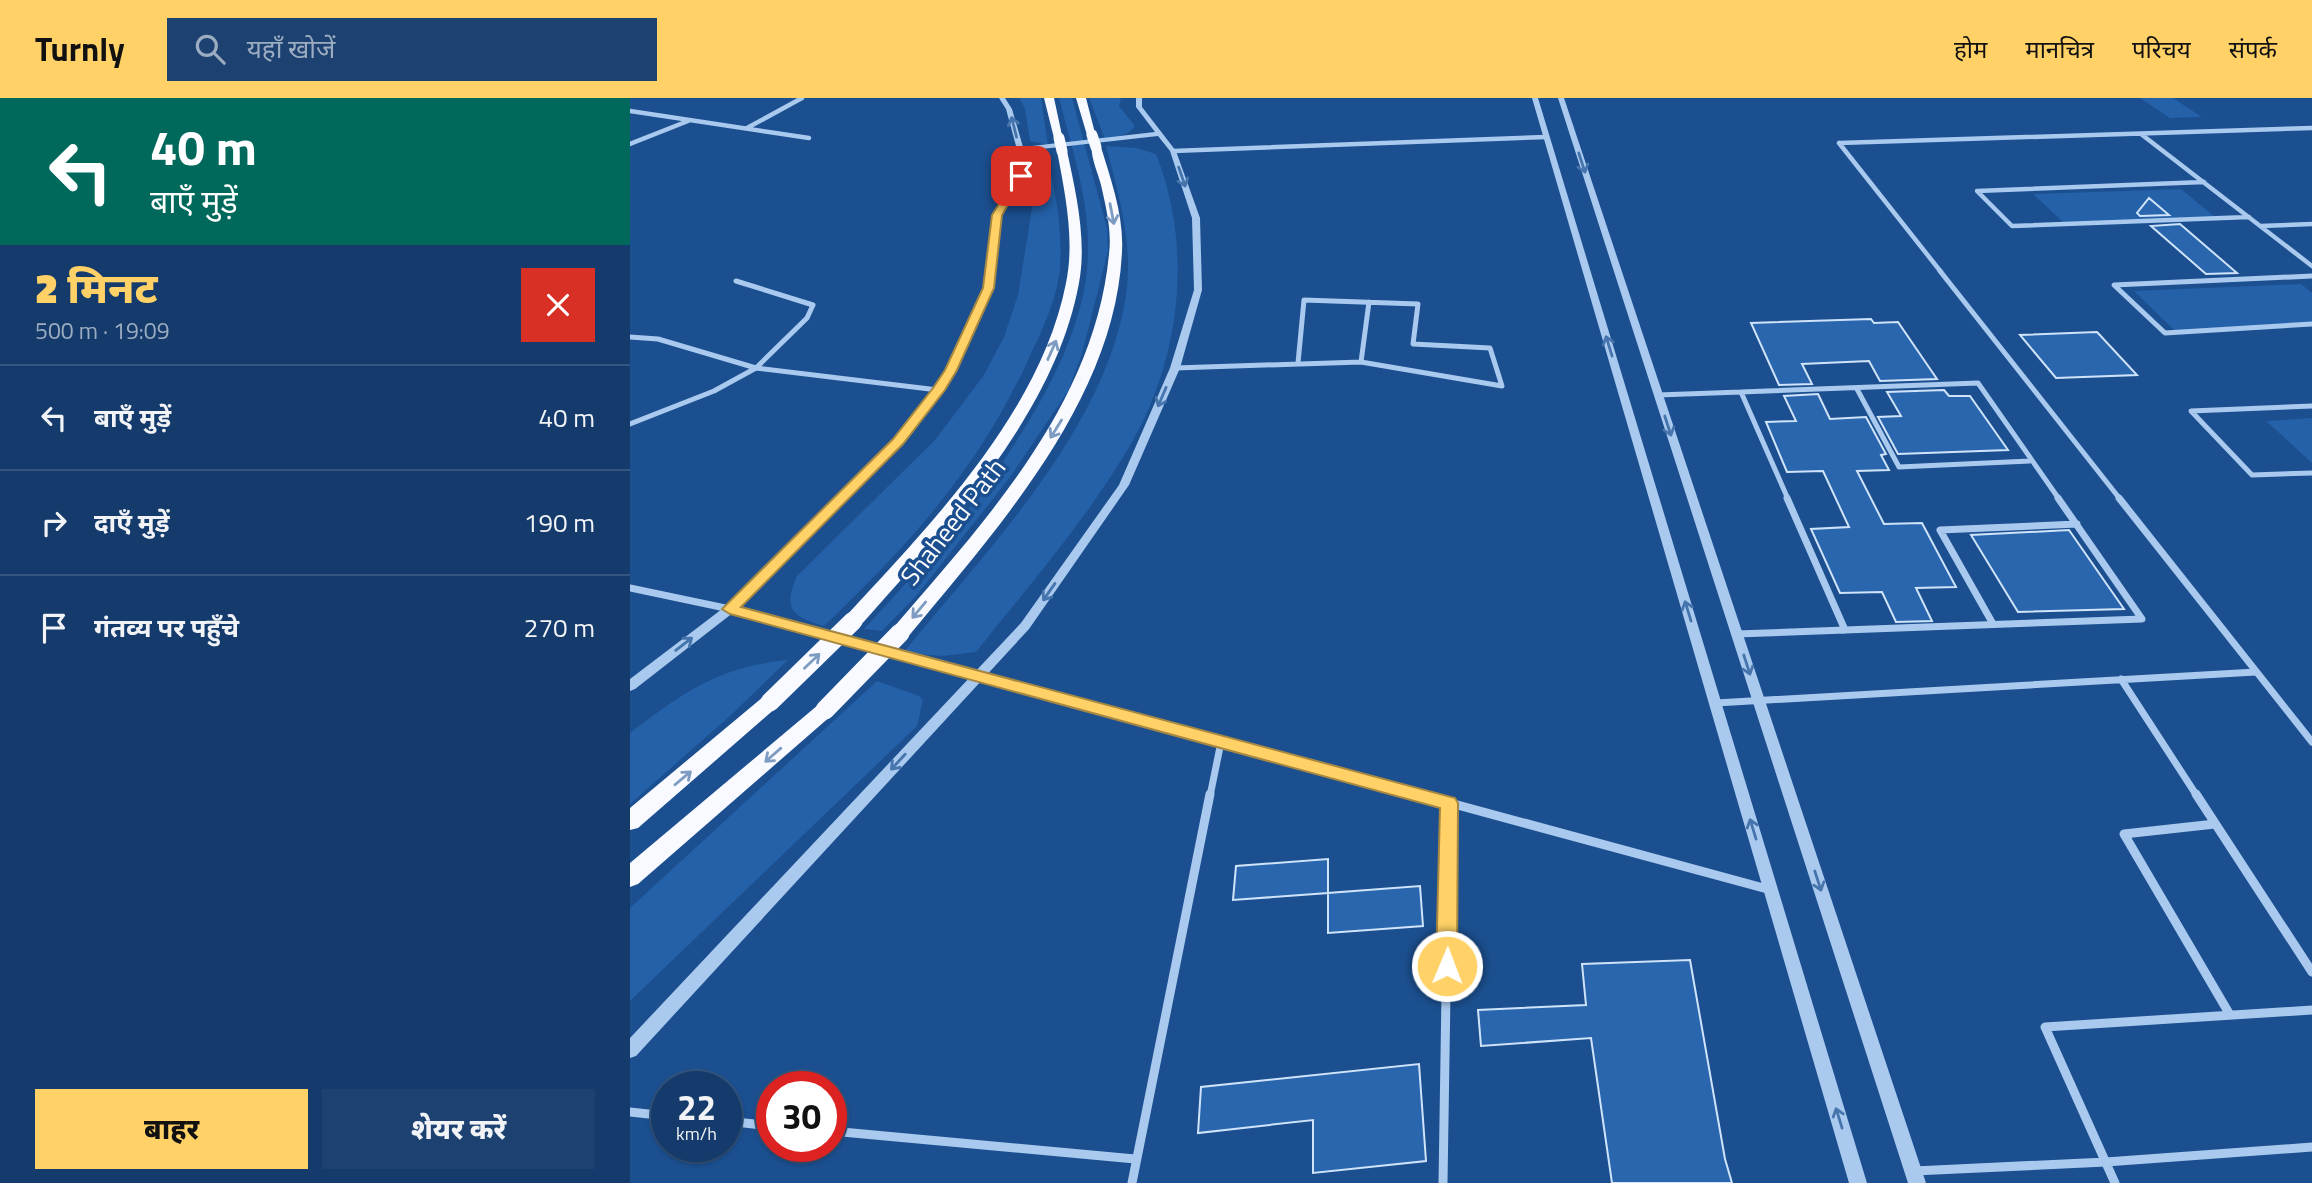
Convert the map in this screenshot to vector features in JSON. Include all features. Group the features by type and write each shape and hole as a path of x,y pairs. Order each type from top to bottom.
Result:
{"highway":[{"name":"Shaheed Path","path":"630,821 771,702 853,621 902,567 980,471 1021,410 1049,357 1065,319 1073,282 1073,204 1049,98"},
{"name":"Shaheed Path","path":"630,877 825,710 900,633 1027,474 1066,412 1107,316 1116,252 1110,200 1081,98"}],"street":[{"path":"746,129 802,98"},
{"path":"630,686 730,609 898,442 951,370 988,288 997,215 1021,176 1020,149 1009,109 1002,98"},
{"path":"630,1050 1025,626 1124,485 1174,368 1198,290 1196,218 1173,151 1139,107 1139,98"},
{"path":"1535,98 1858,1183"},
{"path":"1561,98 1915,1177 2312,1147"},
{"path":"630,111 809,138"},
{"path":"630,145 690,120"},
{"path":"2312,128 1839,144 2312,742"},
{"path":"1020,149 1158,134"},
{"path":"2140,134 2312,266"},
{"path":"1173,151 1547,137"},
{"path":"2204,182 1977,191 2012,226 2249,217"},
{"path":"2260,226 2312,224"},
{"path":"2312,276 2113,285 2165,333 2312,324"},
{"path":"630,424 703,395 756,368 807,318 813,305 736,281"},
{"path":"1174,368 1361,362 1502,386 1490,348 1413,344 1418,304 1304,300 1298,363"},
{"path":"1361,362 1369,302"},
{"path":"630,337 658,339 756,368 938,390"},
{"path":"1658,395 1978,383 2142,620 1737,634"},
{"path":"1857,389 1899,467 2031,461"},
{"path":"1741,392 1845,630"},
{"path":"2312,406 2191,411 2252,475 2312,472"},
{"path":"1993,624 1940,530 2077,524"},
{"path":"630,588 730,609 1771,890"},
{"path":"1716,703 2256,672"},
{"path":"2121,679 2312,972"},
{"path":"1132,1183 1221,742"},
{"path":"1443,1183 1449,803"},
{"path":"2215,824 2124,834 2230,1015"},
{"path":"2115,1183 2045,1027 2312,1010"},
{"path":"630,1112 651,1114"},
{"path":"847,1132 1135,1159"}],"shaded area":[{"path":"1019,98 1041,98 1048,145 1030,141 1025,108"},
{"path":"1059,98 1072,98 1107,228 1108,251 1082,354 1068,391 1011,476 917,595 882,631 864,629 898,593 971,505 1038,406 1064,354 1081,304 1088,235 1079,176"},
{"path":"1089,98 1121,98 1119,106 1134,128 1126,134 1105,139"},
{"path":"2140,98 2173,98 2202,117 2170,118"},
{"path":"1106,146 1137,148 1156,154 1168,189 1175,226 1178,263 1171,338 1149,409 1132,442 1097,497 976,652 943,656 903,653 1007,528 1040,483 1071,436 1097,388 1116,338 1128,269 1123,216"},
{"path":"1046,153 1059,224 1060,268 1044,326 1009,398 965,470 885,565 824,626 804,619 793,610 791,604 797,576 935,440 984,375 1004,337 1018,295 1034,196 1031,162"},
{"path":"2181,189 2215,217 2064,223 2033,194"},
{"path":"2301,284 2312,293 2312,324 2175,331 2134,291"},
{"path":"2312,418 2312,463 2266,421"},
{"path":"788,660 731,715 630,804 630,733 685,694 721,675 763,663"},
{"path":"877,681 919,696 923,700 917,726 630,1001 630,908"}],"building":[{"path":"2149,198 2169,215 2140,216 2137,213"},
{"path":"2180,224 2237,273 2206,274 2151,226"},
{"path":"1871,319 1874,323 1898,322 1937,379 1880,381 1869,361 1802,364 1812,384 1779,385 1751,323"},
{"path":"2097,332 2137,375 2056,378 2020,335"},
{"path":"1944,390 1949,396 1970,396 2008,450 1898,454 1878,417 1901,416 1887,392"},
{"path":"1818,394 1830,419 1866,417 1886,454 1881,455 1889,470 1857,471 1884,524 1922,523 1956,587 1916,588 1932,621 1896,622 1882,592 1840,593 1811,529 1849,527 1823,471 1787,472 1766,422 1796,421 1784,396"},
{"path":"2069,530 2124,609 2018,612 1971,535"},
{"path":"1328,859 1328,893 1233,900 1236,866"},
{"path":"1420,886 1423,926 1328,933 1328,893"},
{"path":"1690,960 1725,1159 1732,1183 1612,1183 1591,1038 1481,1046 1478,1010 1586,1005 1582,964"},
{"path":"1419,1064 1426,1161 1313,1173 1313,1120 1198,1133 1201,1087"}],"route":[{"path":"1021,176 997,215 988,288 951,370 938,390 898,442 730,609 1449,803 1447,966"}]}
